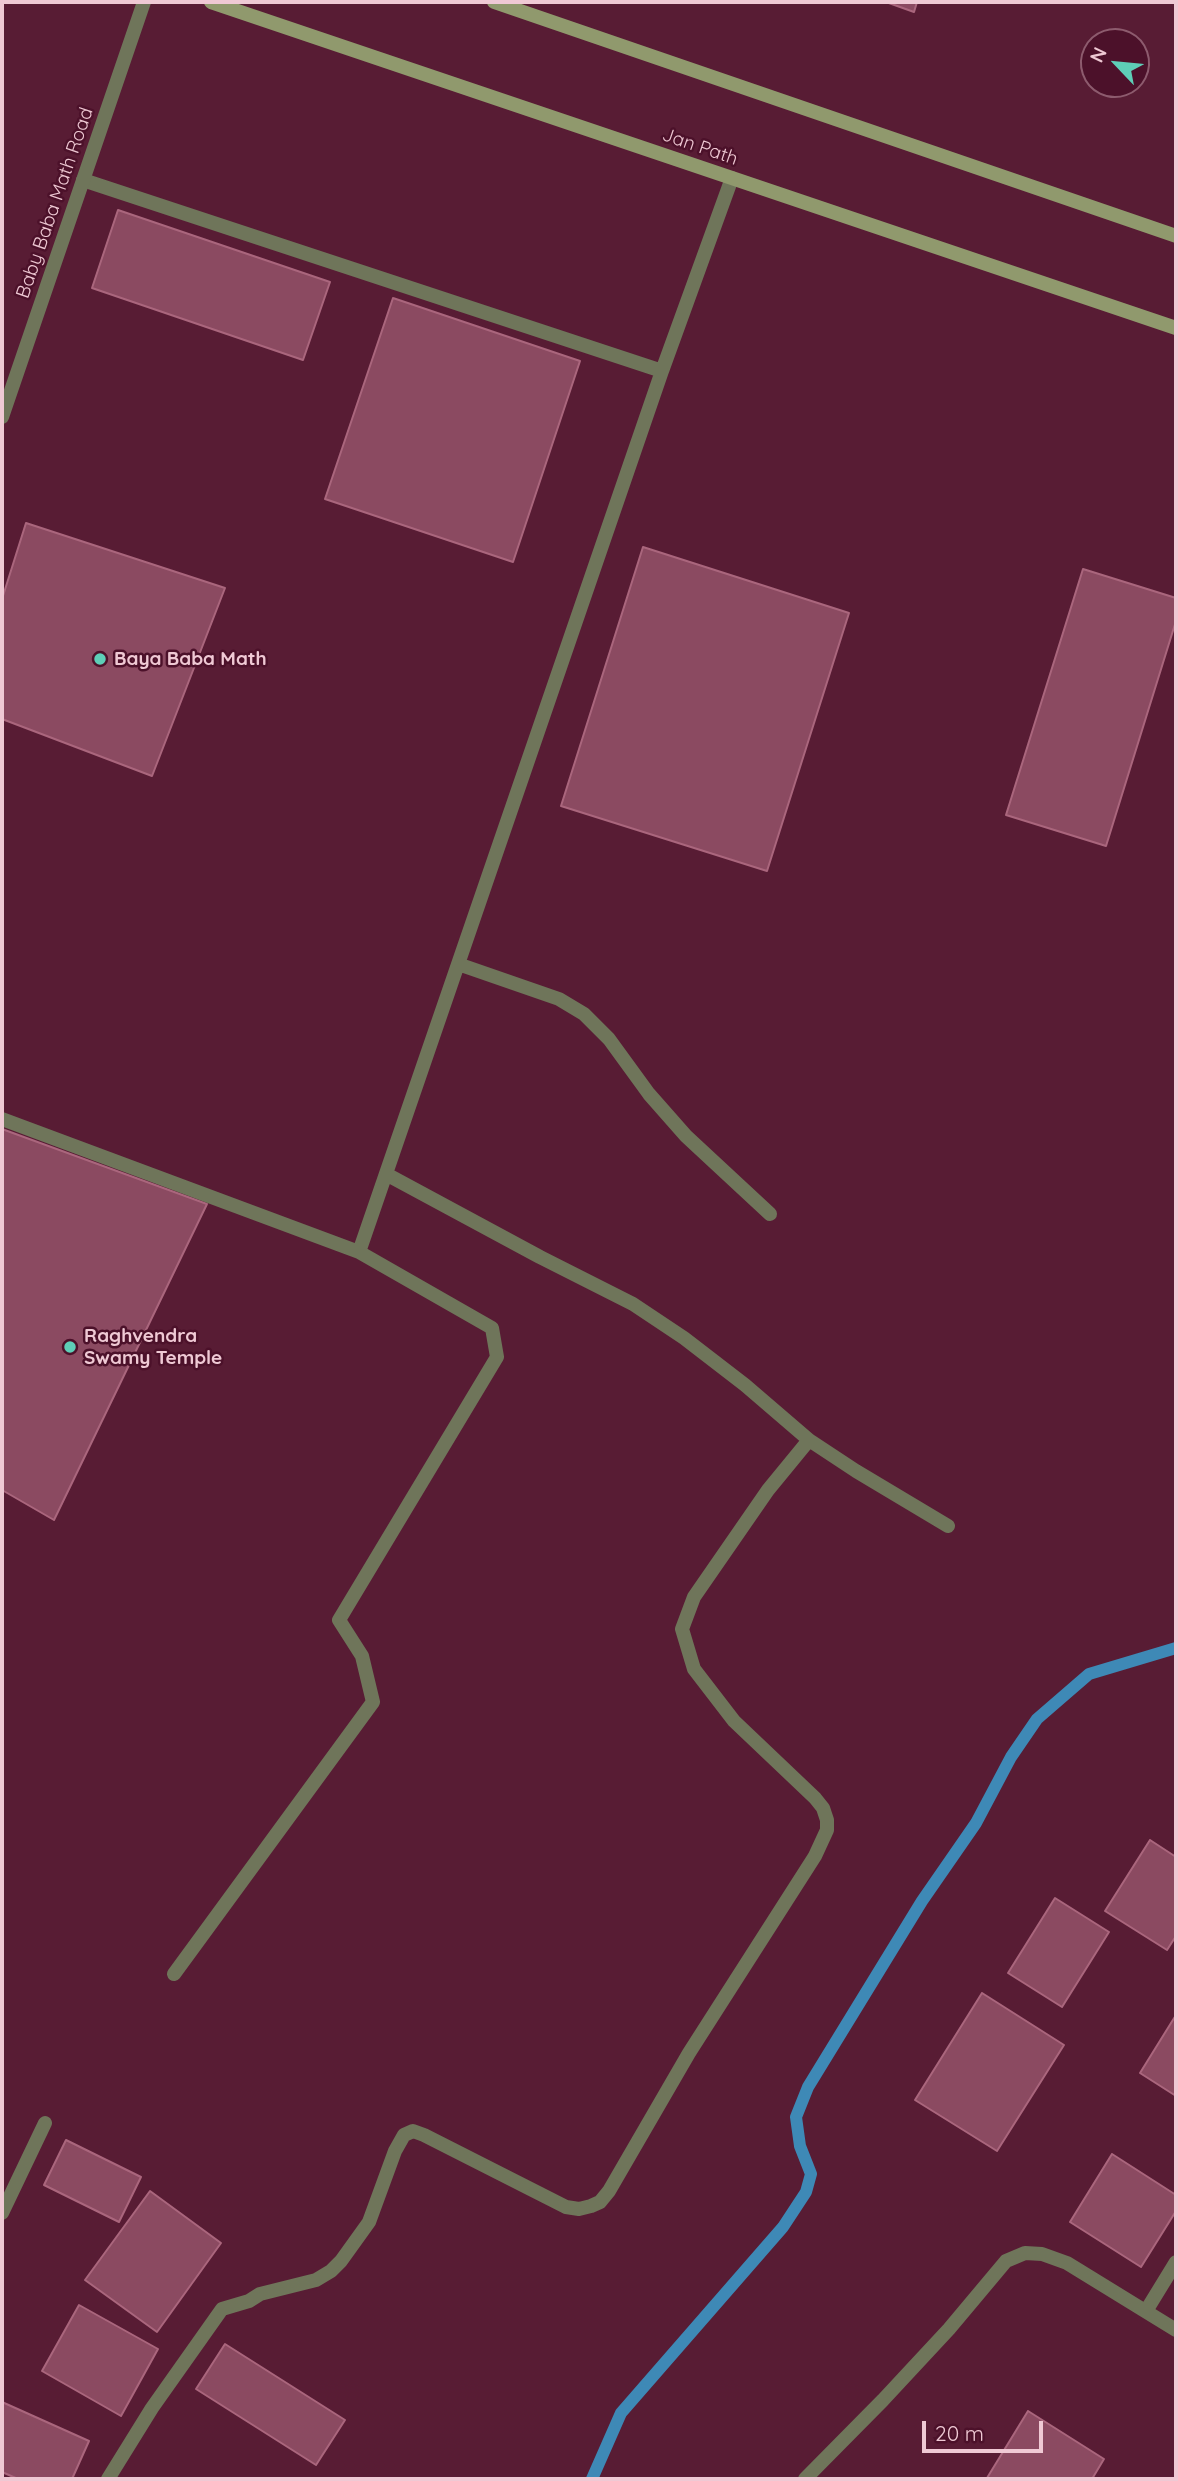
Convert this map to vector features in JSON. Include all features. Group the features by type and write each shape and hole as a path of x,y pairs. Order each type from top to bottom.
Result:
{"main road":[{"name":"Jan Path","path":"211,2 1176,328"},
{"path":"494,2 1176,236"}],"street":[{"name":"Baby Baba Math Road","path":"2,417 144,2"},
{"path":"359,1252 662,371 732,178"},
{"path":"83,180 662,371"},
{"path":"458,964 559,999 584,1014 609,1039 649,1094 686,1136 770,1214"},
{"path":"2,1119 359,1252 492,1328 497,1357 338,1620 362,1656 373,1702 174,1974"},
{"path":"386,1174 633,1304 746,1385 809,1440 948,1526"},
{"path":"108,2479 152,2408 222,2309 249,2301 260,2294 316,2280 341,2261 369,2222 395,2151 404,2135 413,2131 424,2135 566,2207 579,2209 591,2206 600,2202 609,2191 689,2053 815,1856 827,1830 827,1820 815,1798 734,1721 694,1669 682,1629 694,1597 768,1490 809,1440"},
{"path":"2,2213 44,2123"},
{"path":"805,2479 949,2329 1006,2261 1025,2253 1042,2254 1067,2263 1176,2330"},
{"path":"1146,2311 1176,2262"}],"building":[{"path":"886,2 917,2 914,12"},
{"path":"118,210 330,282 303,360 92,288"},
{"path":"393,298 580,361 513,562 325,499"},
{"name":"Baya Baba Math","path":"26,523 225,588 152,776 2,719 2,599"},
{"path":"643,547 849,613 767,871 561,806"},
{"path":"1083,569 1176,598 1176,621 1106,846 1006,815"},
{"name":"Raghvendra Swamy Temple","path":"2,1129 207,1204 54,1520 2,1490"},
{"path":"1150,1840 1176,1857 1176,1936 1167,1950 1105,1911"},
{"path":"1055,1898 1109,1932 1062,2007 1008,1973"},
{"path":"982,1993 1064,2045 997,2151 915,2100"},
{"path":"1176,2015 1176,2096 1140,2073"},
{"path":"66,2140 141,2177 119,2222 44,2185"},
{"path":"1112,2154 1176,2195 1176,2211 1141,2267 1070,2222"},
{"path":"150,2191 221,2243 157,2332 85,2280"},
{"path":"79,2305 158,2349 121,2416 42,2371"},
{"path":"225,2344 345,2420 316,2465 196,2389"},
{"path":"2,2402 89,2441 72,2479 18,2479 2,2472"},
{"path":"1028,2411 1104,2459 1092,2479 987,2478"}],"waterway":[{"path":"592,2479 621,2413 783,2227 806,2192 811,2174 800,2146 796,2117 808,2087 922,1901 976,1823 1011,1757 1037,1719 1089,1674 1176,1648"}],"place":[{"name":"Baya Baba Math","path":"100,659"},
{"name":"Raghvendra Swamy Temple","path":"70,1347"}]}
